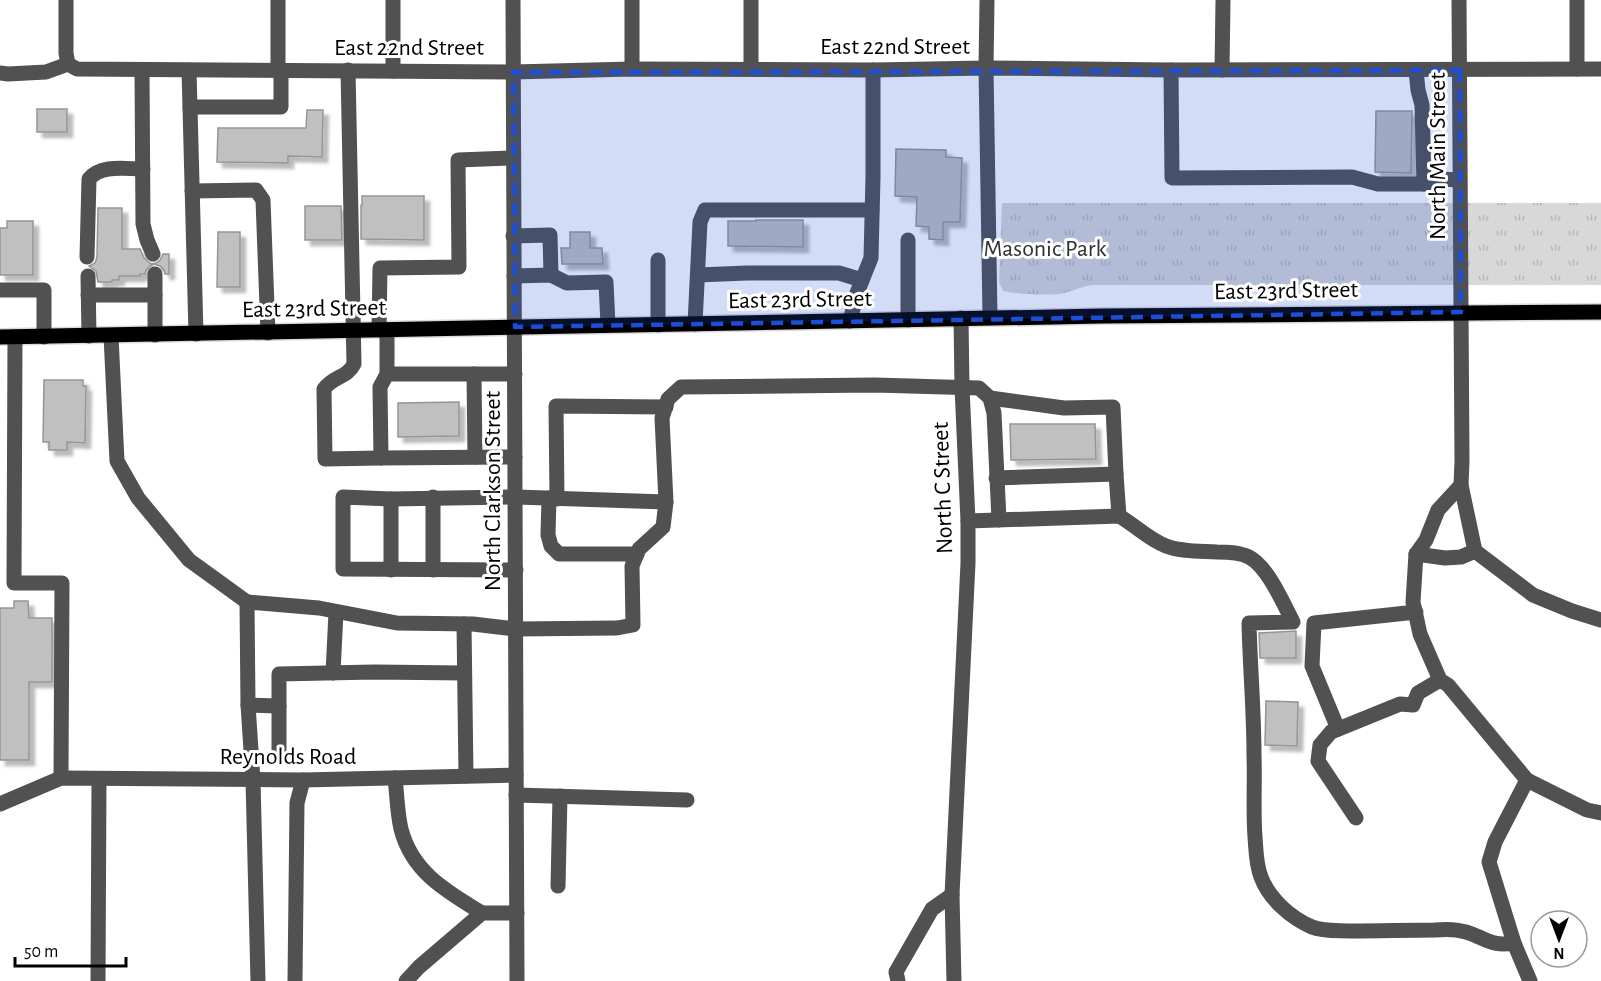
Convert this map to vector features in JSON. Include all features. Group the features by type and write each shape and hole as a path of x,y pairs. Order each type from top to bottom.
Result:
{"main road":[{"name":"East 23rd Street","path":"7,337 990,317 1601,312"}],"street":[{"path":"0,73 46,72 68,64 66,0"},
{"path":"190,107 281,107 278,0"},
{"path":"393,0 393,71"},
{"name":"North Clarkson Street","path":"513,0 517,981"},
{"path":"632,0 632,69"},
{"path":"751,0 751,69"},
{"path":"987,0 990,317"},
{"path":"1222,70 1223,0"},
{"name":"North Main Street","path":"1460,0 1461,485 1475,550"},
{"path":"1577,0 1577,69"},
{"name":"East 22nd Street","path":"68,64 77,69 513,72 632,69 986,68 1601,69"},
{"path":"142,70 143,224 153,254"},
{"path":"189,70 196,334"},
{"path":"348,70 354,364 350,372 329,381 324,389 325,459 515,457"},
{"path":"850,321 857,293 871,258 873,70"},
{"path":"1171,70 1172,178 1352,177 1378,184 1424,184 1441,179 1460,180"},
{"path":"1416,70 1422,105 1424,184"},
{"path":"381,458 380,387 387,374 380,268 459,267 458,160 513,158"},
{"path":"87,257 89,179 101,170 143,169"},
{"path":"192,191 256,190 263,200 268,333"},
{"path":"695,324 700,222 705,210 872,210"},
{"path":"513,236 550,235 550,275"},
{"path":"908,240 908,320"},
{"path":"658,260 658,325"},
{"path":"698,275 839,273 862,280"},
{"path":"155,274 155,335"},
{"path":"514,276 550,275 567,283 606,282 608,325"},
{"path":"88,276 89,336"},
{"path":"0,290 44,290 44,337"},
{"path":"88,295 155,295"},
{"name":"North C Street","path":"954,981 952,895 968,563 961,318"},
{"path":"111,336 117,460 138,498 189,561 247,602 319,608 397,623 464,624 515,629 617,628 633,625 632,566 639,549 663,527 666,502 662,418 668,399 681,387 875,385 979,388 990,398 994,413 999,520"},
{"path":"0,804 61,778 62,583 7,586 7,337"},
{"path":"387,374 515,375"},
{"path":"474,374 475,457"},
{"path":"990,398 1064,408 1113,407 1119,516"},
{"path":"638,554 559,554 551,546 548,535 553,499 556,406 666,407"},
{"path":"996,478 1116,474"},
{"path":"1461,485 1438,510 1426,540 1416,554 1413,602 1420,634 1440,680 1448,686 1527,780 1587,810 1601,813"},
{"path":"516,570 343,569 343,497 666,502"},
{"path":"433,497 433,570"},
{"path":"391,499 391,570"},
{"path":"968,521 1119,516 1165,546 1241,554 1251,558 1263,570 1293,622"},
{"path":"1416,554 1445,558 1461,557 1475,550 1533,596 1601,620"},
{"path":"247,602 248,705 253,780 258,981"},
{"path":"333,673 336,612"},
{"path":"1416,612 1314,623 1249,623 1254,818 1260,877 1270,894 1287,912 1314,928 1376,932 1451,929 1467,932 1486,941 1502,945 1514,943"},
{"path":"1314,623 1312,666 1338,729"},
{"path":"464,624 466,776"},
{"path":"279,750 279,674 464,673"},
{"path":"1356,818 1318,761 1320,745 1330,732 1400,704 1413,705 1418,693 1440,680"},
{"path":"248,705 279,706"},
{"name":"Reynolds Road","path":"61,778 303,780 516,775"},
{"path":"395,778 401,828 408,850 420,867 443,889 482,913 517,913"},
{"path":"98,981 99,779"},
{"path":"295,981 297,803 303,780"},
{"path":"1527,780 1495,842 1489,861 1514,943 1530,981"},
{"path":"516,795 687,800"},
{"path":"558,886 560,796"},
{"path":"898,981 896,972 932,909 952,895"},
{"path":"406,981 482,913"}],"highlighted area":[{"path":"1460,70 1461,312 515,327 513,72"}],"green space":[{"name":"Masonic Park","path":"1002,203 1601,203 1601,285 1093,285 1059,294 1009,292 1003,291 999,282"}],"building":[{"path":"37,109 67,109 67,132 37,132"},
{"path":"307,110 323,110 322,157 288,156 288,163 217,162 218,128 306,128"},
{"path":"1376,111 1412,111 1411,173 1375,172"},
{"path":"896,149 946,150 946,157 962,158 960,222 943,222 943,240 929,239 929,227 916,226 917,197 895,196"},
{"path":"362,196 424,196 424,240 361,239"},
{"path":"305,206 341,206 342,240 305,240"},
{"path":"98,208 122,208 122,249 140,249 144,258 151,264 160,260 163,254 169,254 169,274 165,274 160,266 154,264 140,276 119,276 119,280 112,280 112,282 98,282 96,271 89,266 95,263 97,257"},
{"path":"803,220 803,247 728,246 728,221"},
{"path":"7,221 33,221 33,275 0,275 0,228 7,228"},
{"path":"218,232 240,232 240,287 217,287"},
{"path":"570,232 590,232 590,248 602,248 603,264 562,264 561,248 570,248"},
{"path":"44,380 83,380 83,386 86,386 85,443 67,442 67,450 49,450 49,442 43,442"},
{"path":"459,402 459,436 398,437 398,403"},
{"path":"1010,424 1095,424 1096,459 1011,460"},
{"path":"14,601 28,601 29,618 52,618 52,682 29,682 29,760 0,760 0,608 14,608"},
{"path":"1296,631 1296,658 1260,658 1259,633"},
{"path":"1266,701 1298,702 1297,746 1265,745"}]}
